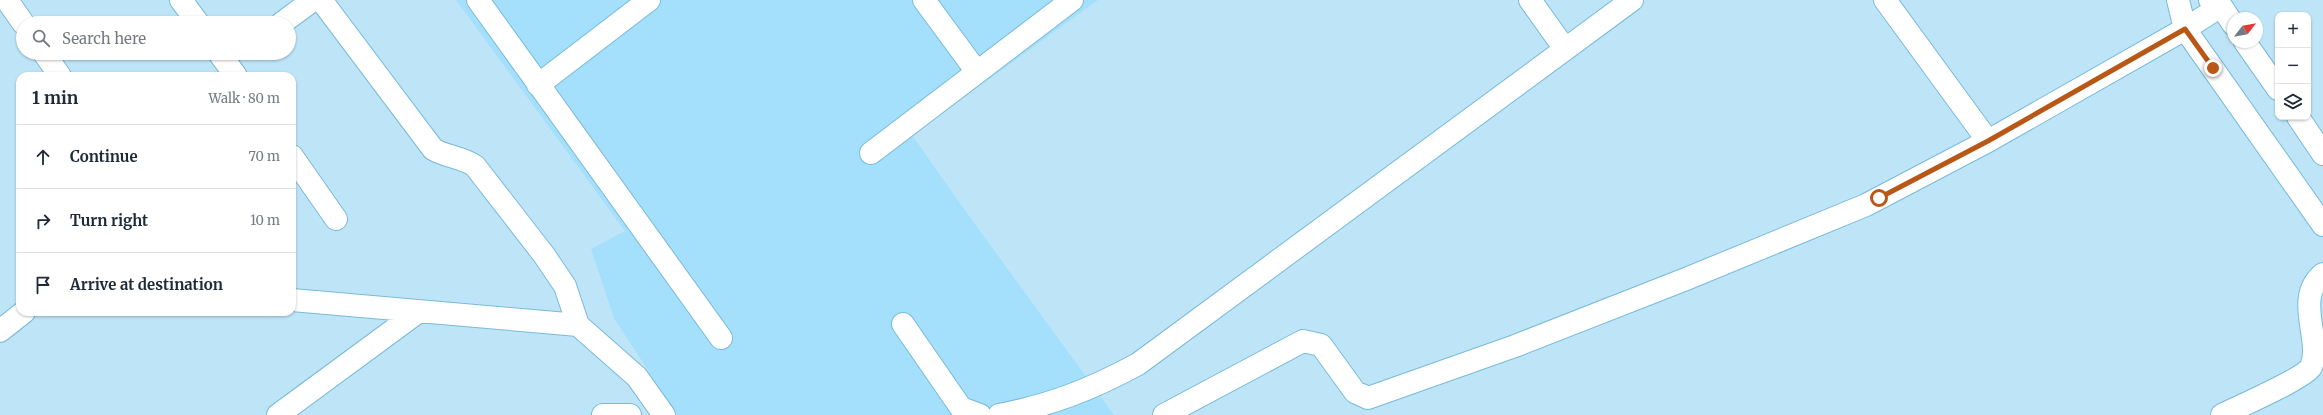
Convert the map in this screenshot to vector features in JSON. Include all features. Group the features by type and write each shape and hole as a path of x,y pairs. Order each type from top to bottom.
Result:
{"street":[{"path":"7,0 18,16"},
{"path":"181,0 193,16"},
{"path":"291,16 313,0"},
{"path":"321,0 432,149 442,154 465,159 475,166 544,255 565,286 578,325 637,377 664,415"},
{"path":"478,0 720,338"},
{"path":"538,85 649,0"},
{"path":"924,0 977,72"},
{"path":"871,153 1072,0"},
{"path":"1530,0 1566,49"},
{"path":"999,415 1039,407 1074,395 1107,381 1138,364 1632,0"},
{"path":"1885,0 1988,141"},
{"path":"2178,0 2185,29 2323,225"},
{"path":"1164,415 1303,341 1321,345 1355,392 1368,398 1575,322 1852,211 1988,141 2185,29 2215,3 2227,17"},
{"path":"2249,48 2275,85"},
{"path":"49,60 57,72"},
{"path":"2300,120 2323,154"},
{"path":"296,162 336,219"},
{"path":"2222,415 2300,376 2312,367 2316,350 2310,292 2314,283 2323,274"},
{"path":"296,300 578,325"},
{"path":"278,415 418,312"},
{"path":"0,331 19,316"},
{"path":"903,324 961,408 980,415"},
{"path":"604,415 630,415"}],"shaded area":[{"path":"456,0 1098,0 912,135 961,205 1114,415 677,415 614,318 591,249 625,231"}],"route":[{"path":"1879,198 1988,141 2185,29 2213,68"}]}
